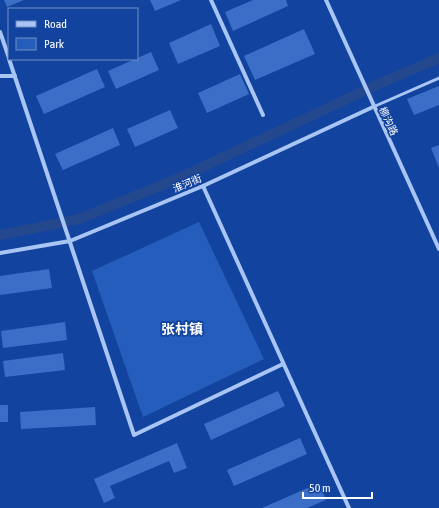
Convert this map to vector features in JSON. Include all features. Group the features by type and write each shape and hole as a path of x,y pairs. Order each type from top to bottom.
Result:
{"street":[{"path":"211,0 263,115"},
{"name":"柳沟路","path":"326,0 373,107 439,248"},
{"path":"0,32 8,55"},
{"path":"10,60 134,435 283,364"},
{"path":"0,76 15,76"},
{"name":"淮河街","path":"0,253 70,240 203,186 373,107"},
{"path":"203,186 349,508"}],"lane":[{"path":"373,107 439,78"}],"green space":[{"path":"199,222 264,359 143,417 92,271"}],"building":[{"path":"4,0 24,0 7,7"},
{"path":"150,0 181,0 155,11"},
{"path":"253,0 286,0 288,6 233,31 225,12"},
{"path":"211,24 220,46 178,64 169,43"},
{"path":"304,29 315,54 255,80 244,56"},
{"path":"151,52 159,70 116,89 108,71 133,60 138,60 138,58"},
{"path":"97,69 105,87 44,114 36,96"},
{"path":"240,74 249,94 207,113 198,93"},
{"path":"439,86 439,105 414,115 407,99"},
{"path":"170,110 178,128 135,147 127,129"},
{"path":"113,128 120,145 63,170 55,154"},
{"path":"439,145 439,168 431,148"},
{"path":"49,269 52,288 0,295 0,276"},
{"path":"65,322 67,340 3,348 1,331"},
{"path":"63,353 65,370 5,377 3,361"},
{"path":"278,391 285,406 211,440 204,424"},
{"path":"0,405 8,405 8,422 0,422"},
{"path":"95,407 96,425 21,429 20,412"},
{"path":"300,438 307,454 234,486 227,470"},
{"path":"177,443 187,468 174,473 169,461 110,486 115,498 104,503 94,479"},
{"path":"319,483 326,500 307,508 262,508"}],"waterway":[{"path":"0,235 79,219 177,179 381,83 439,58"}],"district":[{"name":"张村镇","path":"182,329"}]}
